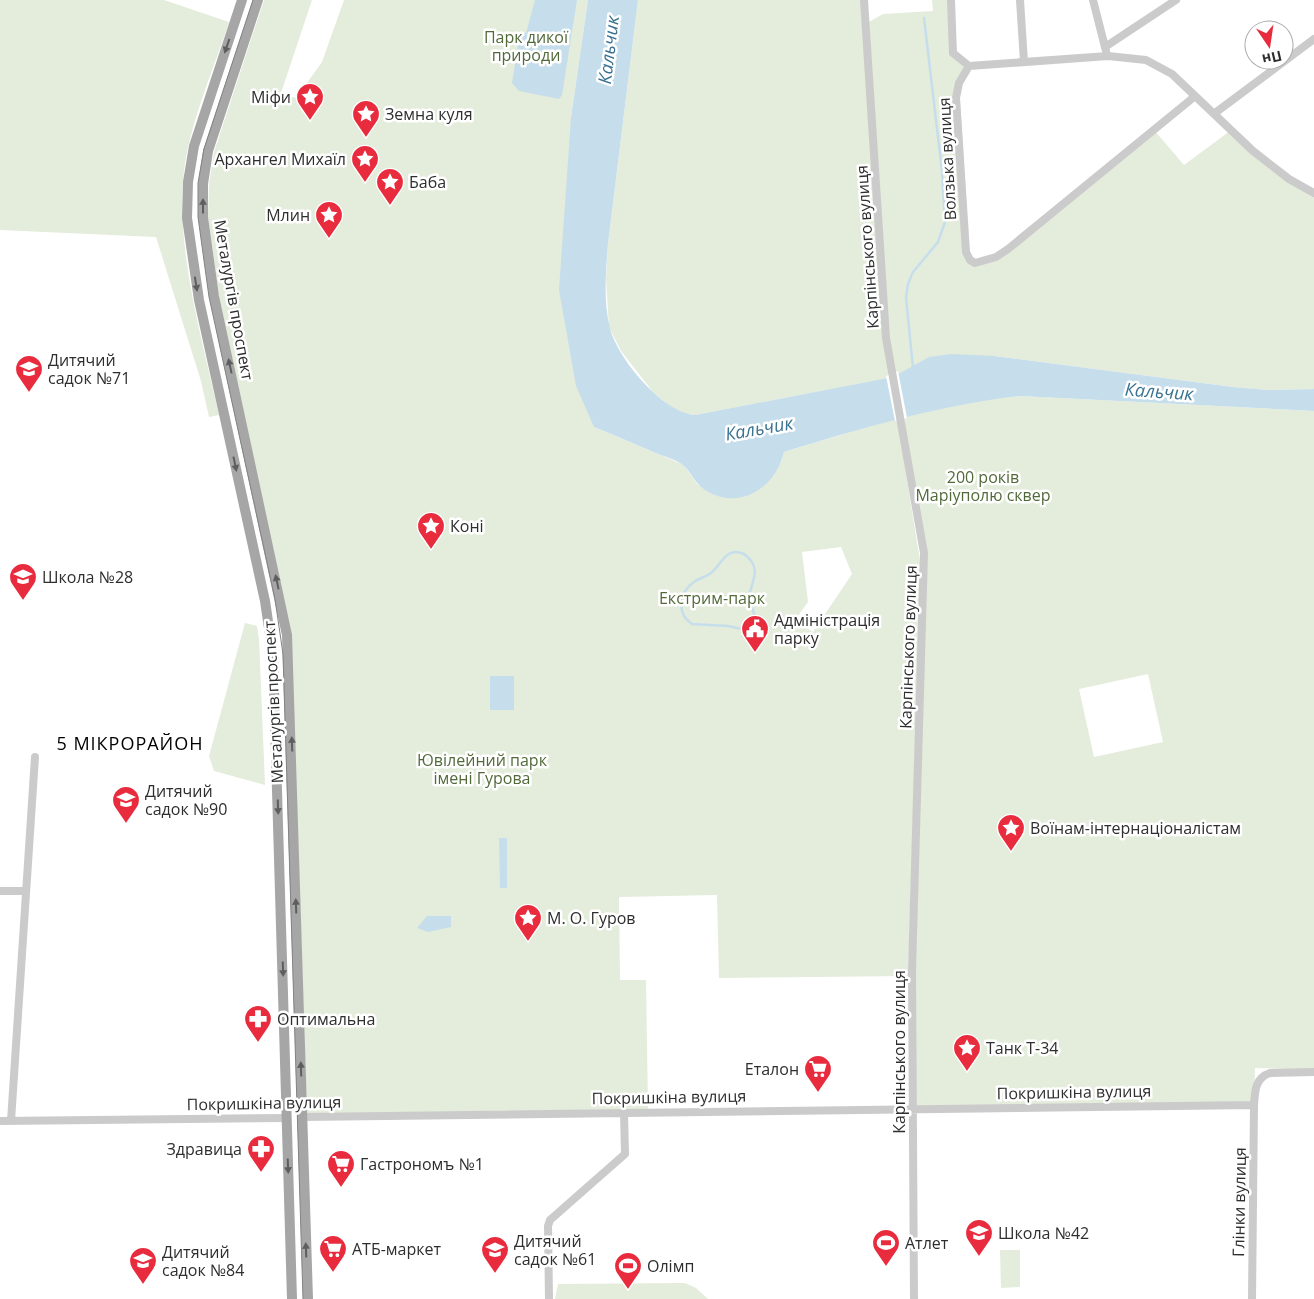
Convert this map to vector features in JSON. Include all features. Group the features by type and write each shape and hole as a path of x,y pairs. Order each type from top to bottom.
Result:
{"main road":[{"name":"Металургів проспект","path":"242,0 194,146 188,182 187,218 199,300 271,637 292,1299"},
{"name":"Металургів проспект","path":"258,0 208,151 203,184 203,217 214,296 281,598 287,635 308,1299"},
{"name":"Покришкіна вулиця","path":"287,1118 302,1117"}],"street":[{"name":"Карпінського вулиця","path":"864,0 886,338 923,537 925,567 912,971 914,1299"},
{"path":"952,0 953,52 969,66 1108,56 1146,60 1172,74 1194,97 1215,113 1230,131 1253,151 1312,190"},
{"path":"1020,0 1024,62"},
{"path":"1093,0 1108,56"},
{"path":"1105,47 1176,0"},
{"path":"1215,113 1314,39"},
{"name":"Волзька вулиця","path":"969,66 959,83 956,115 966,252 970,260 975,263 991,260 1008,250 1194,97"},
{"path":"11,1121 35,758"},
{"path":"0,891 26,892"},
{"path":"1254,1105 1256,1087 1263,1076 1281,1072 1314,1072"},
{"name":"Покришкіна вулиця","path":"302,1117 1254,1105"},
{"name":"Глінки вулиця","path":"1252,1299 1254,1105"},
{"path":"549,1299 548,1226 550,1220 625,1154 624,1113"},
{"name":"Покришкіна вулиця","path":"0,1122 287,1118"}],"green space":[{"path":"0,0 164,0 229,22 193,128 185,164 182,194 186,257 191,290 219,415 209,417 201,381 156,237 0,230"},
{"name":"Ювілейний парк імені Гурова","path":"264,0 312,0 281,93 296,98 322,62 344,0 588,0 571,117 594,427 684,465 697,484 717,496 781,463 784,452 897,418 921,567 908,976 719,978 717,895 619,897 620,980 646,980 648,1109 307,1114 291,635 219,295 208,216 209,184 214,152","holes":["841,547 852,574 813,632 795,620 808,602 802,552"]},
{"path":"638,0 861,0 890,378 695,415 685,414 675,410 653,392 621,351 609,327 606,278 608,244"},
{"path":"932,0 951,0 953,52 969,66 959,83 970,260 986,262 1154,130 1184,165 1230,131 1314,193 1314,389 1268,390 1233,387 994,356 895,376 889,338 869,22 883,14 933,11"},
{"name":"200 років Маріуполю сквер","path":"1020,396 1314,411 1314,1070 1255,1068 1254,1105 912,1109 925,567 902,426 905,425 904,416 975,401","holes":["1148,674 1163,742 1094,757 1079,689"]},
{"path":"245,623 257,626 259,639 265,785 214,771 209,756"},
{"path":"1000,1250 1020,1250 1020,1287 1001,1288"},
{"name":"Олімп","path":"685,1283 696,1288 708,1299 555,1299 558,1284"}],"water":[{"path":"535,0 577,0 562,95 559,99 519,91 512,83 520,32 526,33"},
{"name":"Кальчик","path":"588,0 638,0 608,244 606,307 614,340 622,354 643,382 669,405 682,412 695,415 893,377 929,357 951,354 994,356 1233,387 1268,390 1314,389 1314,411 1020,396 930,411 784,452 780,465 765,485 743,497 718,496 705,490 698,484 686,467 680,463 594,427 576,386 559,290 571,117"},
{"path":"490,676 514,676 514,710 490,710"},
{"path":"499,838 507,838 507,888 500,888"},
{"path":"427,916 451,916 451,927 428,932 417,928"}],"pier":[{"path":"898,371 907,418 895,421 886,376"}],"waterway":[{"path":"913,368 906,298 908,284 913,272 938,242 945,222 942,171 924,18"},
{"path":"749,596 755,569 750,559 744,554 733,552 725,557 711,573 689,586 681,603 683,615 692,624 728,626 742,629 753,625 756,619 749,600"}],"tram line":[{"path":"253,0 204,149 198,183 198,217 209,297 275,599 283,654 303,1299"}],"place":[{"name":"Міфи","path":"310,121"},
{"name":"Земна куля","path":"366,138"},
{"name":"Архангел Михаїл","path":"365,183"},
{"name":"Баба","path":"390,206"},
{"name":"Млин","path":"329,239"},
{"name":"Дитячий садок №71","path":"29,393"},
{"name":"Коні","path":"431,550"},
{"name":"Школа №28","path":"23,601"},
{"name":"Адміністрація парку","path":"755,653"},
{"name":"Дитячий садок №90","path":"126,824"},
{"name":"Воїнам-інтернаціоналістам","path":"1011,852"},
{"name":"М. О. Гуров","path":"528,942"},
{"name":"Оптимальна","path":"258,1043"},
{"name":"Танк Т-34","path":"967,1072"},
{"name":"Еталон","path":"818,1093"},
{"name":"Здравица","path":"261,1173"},
{"name":"Гастрономъ №1","path":"341,1188"},
{"name":"Школа №42","path":"979,1257"},
{"name":"Атлет","path":"886,1267"},
{"name":"АТБ-маркет","path":"333,1273"},
{"name":"Дитячий садок №61","path":"495,1274"},
{"name":"Дитячий садок №84","path":"143,1285"},
{"name":"Олімп","path":"628,1290"}],"district":[{"name":"5 МІКРОРАЙОН","path":"130,744"}],"park label":[{"name":"Парк дикої природи","path":"526,46"},
{"name":"Екстрим-парк","path":"712,598"}]}
